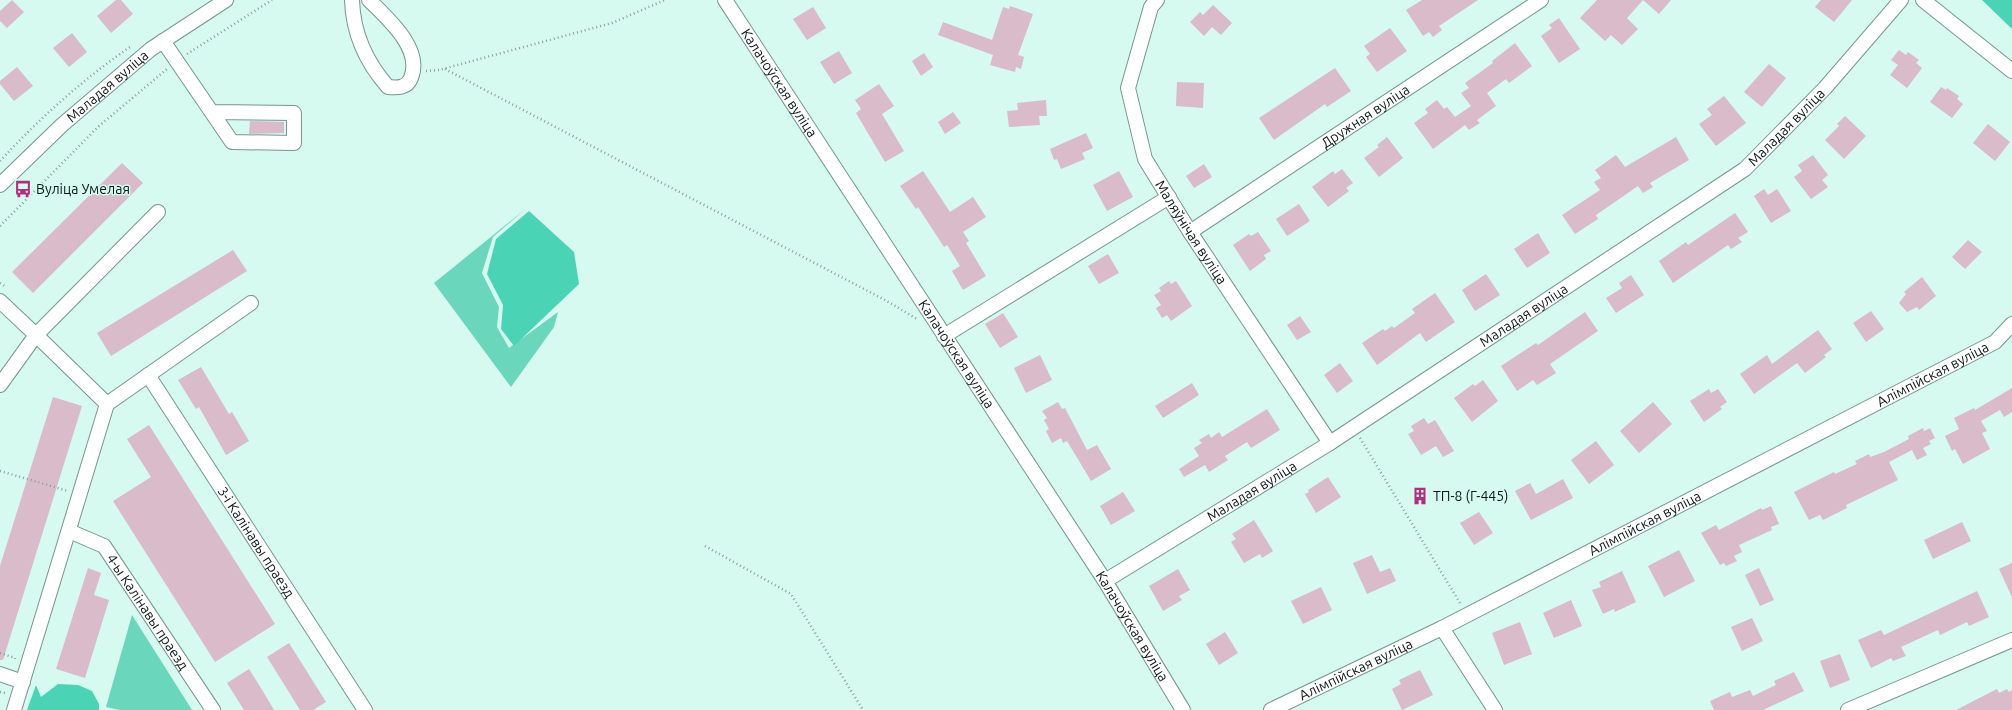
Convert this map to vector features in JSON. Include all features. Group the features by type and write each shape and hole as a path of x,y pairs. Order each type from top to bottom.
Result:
{"street":[{"name":"Маладая вуліца","path":"0,184 62,125 151,49 226,0"},
{"path":"352,0 352,17 358,38 367,59 380,79 388,87 401,88 409,82 414,71 414,60 409,47 386,17 369,0"},
{"name":"Калачоўская вуліца","path":"725,0 1105,581 1184,710"},
{"name":"Маляўнічая вуліца","path":"1156,0 1151,7 1128,88 1145,159 1190,232 1330,443"},
{"name":"Дружная вуліца","path":"1190,232 1541,0"},
{"name":"Маладая вуліца","path":"1105,581 1330,443 1745,169 1825,88 1901,0"},
{"path":"1923,0 2012,71"},
{"path":"163,41 213,112 232,142 294,143 294,113 213,112"},
{"path":"944,336 1169,197"},
{"path":"0,385 36,335 158,212"},
{"path":"0,301 107,404"},
{"path":"14,710 107,404 251,303"},
{"name":"Алімпійская вуліца","path":"1271,710 1442,628 1995,342 2012,324"},
{"name":"3-і Калінавы праезд","path":"148,375 365,710"},
{"name":"4-ы Калінавы праезд","path":"69,531 104,546 213,710"},
{"path":"1442,628 1495,710"},
{"path":"1848,710 2012,640"},
{"path":"0,674 23,682"}],"path":[{"path":"0,226 99,126 177,61 272,0"},
{"path":"414,71 445,68 612,23 664,0"},
{"path":"445,68 885,300 918,320"},
{"path":"1354,427 1467,615"},
{"path":"0,471 80,494"},
{"path":"705,546 791,594 863,710"}],"green space":[{"path":"1982,0 2012,0 2012,29"},
{"path":"528,207 493,237 482,273 499,307 497,327 509,348 558,312 554,327 511,387 434,283"},
{"path":"529,211 574,252 579,284 514,346 501,329 503,305 487,274 496,239"},
{"path":"132,615 192,710 120,710 106,707"},
{"path":"58,684 78,685 92,691 99,704 99,710 27,710 36,685 41,697"}],"building":[{"path":"12,0 24,12 7,28 0,21 0,11"},
{"path":"116,0 121,0 133,14 111,33 97,16"},
{"path":"1422,0 1478,0 1439,26 1442,30 1433,37 1429,32 1423,36 1406,10"},
{"path":"1597,0 1643,0 1627,18 1638,29 1622,45 1611,35 1605,41 1580,18"},
{"path":"1643,0 1671,0 1659,14"},
{"path":"1821,0 1852,0 1834,22 1815,7"},
{"path":"1213,5 1232,23 1221,35 1212,27 1204,36 1190,22 1200,12 1203,15"},
{"path":"1010,6 1033,14 1018,55 1024,57 1021,69 1016,67 1015,72 990,65 993,55 938,35 943,22 992,40 1003,7 1009,9"},
{"path":"813,7 826,28 807,40 793,19"},
{"path":"1559,18 1580,49 1559,63 1541,36 1552,28 1549,25"},
{"path":"1390,28 1407,51 1377,72 1366,57 1370,54 1364,46"},
{"path":"72,33 87,52 69,67 53,48"},
{"path":"1515,43 1532,66 1509,83 1506,79 1487,93 1496,106 1477,120 1480,123 1469,130 1465,125 1433,149 1414,123 1428,113 1425,109 1437,100 1444,109 1447,107 1455,117 1471,106 1461,93 1469,88 1465,83 1493,63 1492,61"},
{"path":"1899,50 1906,55 1908,52 1919,60 1916,63 1922,68 1907,88 1890,75 1898,65 1891,60"},
{"path":"839,51 852,73 834,84 820,62"},
{"path":"924,53 933,67 921,76 912,61"},
{"path":"1769,64 1786,78 1762,107 1744,92"},
{"path":"17,67 33,86 14,101 0,84 0,81"},
{"path":"1335,68 1351,91 1327,107 1325,104 1274,140 1259,118"},
{"path":"1177,82 1204,83 1203,108 1176,106"},
{"path":"879,84 894,106 882,114 904,151 885,162 856,113 861,109 855,100"},
{"path":"1941,87 1946,90 1947,88 1959,96 1957,99 1963,104 1952,118 1930,102"},
{"path":"1724,96 1746,123 1716,146 1699,124 1712,115 1707,109"},
{"path":"1046,100 1047,116 1039,116 1040,125 1009,127 1007,111 1018,110 1017,103"},
{"path":"953,112 961,123 945,134 938,122"},
{"path":"1845,116 1866,136 1844,159 1825,140 1839,126 1837,124"},
{"path":"250,121 284,122 284,133 249,134"},
{"path":"1988,124 2010,142 1995,161 1973,143"},
{"path":"1086,133 1093,148 1082,153 1085,159 1061,169 1057,159 1054,160 1050,149"},
{"path":"1387,137 1403,158 1379,177 1364,158 1379,147 1377,145"},
{"path":"1676,137 1689,160 1650,183 1653,187 1643,193 1638,186 1596,215 1598,219 1575,234 1562,215 1600,190 1594,182 1601,178 1595,170 1616,155 1625,167"},
{"path":"1813,155 1828,175 1822,180 1828,187 1811,199 1794,177 1802,171 1798,165"},
{"path":"122,163 143,183 33,293 12,272"},
{"path":"1204,164 1212,177 1194,188 1186,176"},
{"path":"1342,169 1353,183 1346,188 1349,191 1328,207 1312,187 1333,171 1335,174"},
{"path":"923,171 950,212 973,197 986,217 963,232 969,241 966,243 986,276 963,290 952,271 960,266 947,245 944,247 918,207 916,209 900,186"},
{"path":"1119,171 1133,197 1107,211 1093,185"},
{"path":"1764,189 1768,195 1777,189 1791,211 1771,223 1754,196"},
{"path":"1299,204 1310,221 1287,236 1276,219"},
{"path":"1735,213 1748,232 1738,238 1742,242 1731,249 1728,245 1673,283 1659,261 1686,242 1688,245"},
{"path":"1258,232 1271,251 1264,255 1266,259 1250,271 1233,245 1249,234 1251,236"},
{"path":"1538,233 1550,253 1527,268 1514,249"},
{"path":"1968,240 1982,252 1965,269 1952,257"},
{"path":"233,250 247,271 111,356 97,333"},
{"path":"1108,254 1119,273 1099,284 1088,266"},
{"path":"1486,274 1500,295 1475,311 1462,290"},
{"path":"1631,275 1644,295 1616,313 1606,298 1622,288 1619,283"},
{"path":"1922,277 1936,296 1919,310 1917,307 1907,312 1899,303 1906,294 1904,292"},
{"path":"1169,281 1171,284 1176,281 1192,306 1171,321 1167,315 1162,318 1156,308 1161,305 1154,295 1161,291 1159,288"},
{"path":"1435,293 1455,322 1426,342 1420,333 1377,365 1362,343 1383,329 1385,331 1392,326 1394,328 1415,313 1412,309"},
{"path":"1871,311 1884,329 1866,342 1853,323"},
{"path":"1585,312 1598,331 1550,364 1556,373 1537,385 1533,380 1517,391 1501,366 1536,343 1538,345"},
{"path":"1003,313 1018,337 1000,348 985,324"},
{"path":"1300,316 1311,332 1297,340 1287,325"},
{"path":"1818,330 1832,349 1824,355 1826,357 1805,373 1797,363 1754,394 1740,374 1767,355 1772,364"},
{"path":"1040,355 1052,380 1026,393 1014,368"},
{"path":"1340,363 1353,381 1337,393 1324,375"},
{"path":"201,367 229,414 232,412 249,441 226,455 199,407 196,409 178,380"},
{"path":"1483,380 1498,401 1472,422 1454,398 1473,384 1475,386"},
{"path":"1192,383 1199,395 1163,418 1155,406"},
{"path":"2012,388 2012,412 2004,417 2000,410 1981,421 1987,431 1982,433 1990,449 1963,464 1955,449 1952,451 1945,436 1959,429 1954,418 1974,408 1975,410"},
{"path":"1709,389 1711,393 1718,389 1727,402 1720,407 1722,409 1704,422 1690,401"},
{"path":"53,397 82,406 3,660 0,660 0,566"},
{"path":"1058,402 1062,409 1065,408 1087,450 1097,445 1111,469 1091,481 1067,441 1063,443 1061,438 1052,443 1046,431 1049,429 1044,420 1047,418 1042,411"},
{"path":"1653,402 1672,424 1639,453 1620,431"},
{"path":"1267,409 1280,430 1251,448 1247,442 1225,456 1228,460 1209,472 1205,465 1184,477 1179,469 1199,456 1194,448 1202,443 1199,440 1209,434 1211,438 1219,432 1222,437"},
{"path":"1424,418 1428,424 1435,420 1454,451 1443,457 1436,446 1421,455 1408,434 1414,431 1411,426"},
{"path":"149,425 275,624 215,662 113,501 151,477 127,439"},
{"path":"1923,428 1924,431 1930,428 1935,438 1929,441 1931,444 1923,448 1927,455 1917,460 1912,450 1889,462 1898,480 1846,505 1847,508 1823,520 1820,515 1809,520 1794,492 1834,472 1835,474 1857,464 1855,461 1869,454 1870,457 1884,452 1909,439 1908,436"},
{"path":"1596,441 1614,465 1589,484 1571,460"},
{"path":"1328,477 1341,497 1316,513 1305,494 1309,492 1308,490"},
{"path":"1563,479 1573,498 1531,520 1515,491 1530,483 1536,494"},
{"path":"1123,492 1135,511 1111,525 1100,506"},
{"path":"1771,506 1779,524 1771,527 1772,530 1739,545 1742,552 1734,556 1737,561 1726,566 1724,563 1720,565 1701,533 1716,525 1719,530 1761,508 1762,510"},
{"path":"1479,512 1493,533 1474,545 1460,523"},
{"path":"1254,520 1273,551 1262,558 1260,554 1244,563 1231,542 1236,539 1232,534"},
{"path":"1962,522 1971,541 1933,559 1924,540"},
{"path":"1679,550 1695,581 1664,597 1648,566"},
{"path":"1372,555 1380,572 1390,568 1396,581 1367,594 1353,563"},
{"path":"2012,563 2012,597 1999,569"},
{"path":"88,568 101,573 94,595 109,600 85,678 56,669"},
{"path":"1759,568 1774,600 1760,606 1745,575"},
{"path":"1178,569 1190,590 1179,596 1182,600 1163,611 1149,586"},
{"path":"1622,571 1636,602 1615,612 1614,609 1603,614 1592,590 1601,587 1599,582"},
{"path":"1321,587 1332,610 1303,624 1291,601"},
{"path":"1977,591 1989,617 1969,626 1967,622 1940,635 1938,630 1901,647 1906,656 1893,661 1891,658 1871,668 1858,640 1881,630 1884,635"},
{"path":"1571,600 1582,626 1554,638 1543,613"},
{"path":"1752,618 1763,641 1742,651 1731,627"},
{"path":"1520,622 1532,654 1504,665 1492,633"},
{"path":"1225,632 1238,653 1219,665 1206,644"},
{"path":"289,643 326,702 313,710 300,710 267,657"},
{"path":"1840,654 1850,680 1830,688 1820,661"},
{"path":"249,669 274,710 244,710 227,683"},
{"path":"1420,670 1433,695 1402,710 1392,689 1401,684 1399,680"},
{"path":"1794,672 1804,691 1763,710 1714,710 1710,701 1730,692 1732,697 1750,690 1753,696 1776,685 1774,681"},
{"path":"1997,689 1999,693 2007,689 2009,692 2012,690 2012,710 1956,710"}],"place":[{"name":"Вуліца Умелая","path":"23,189"},
{"name":"ТП-8 (Г-445)","path":"1420,496"}]}
